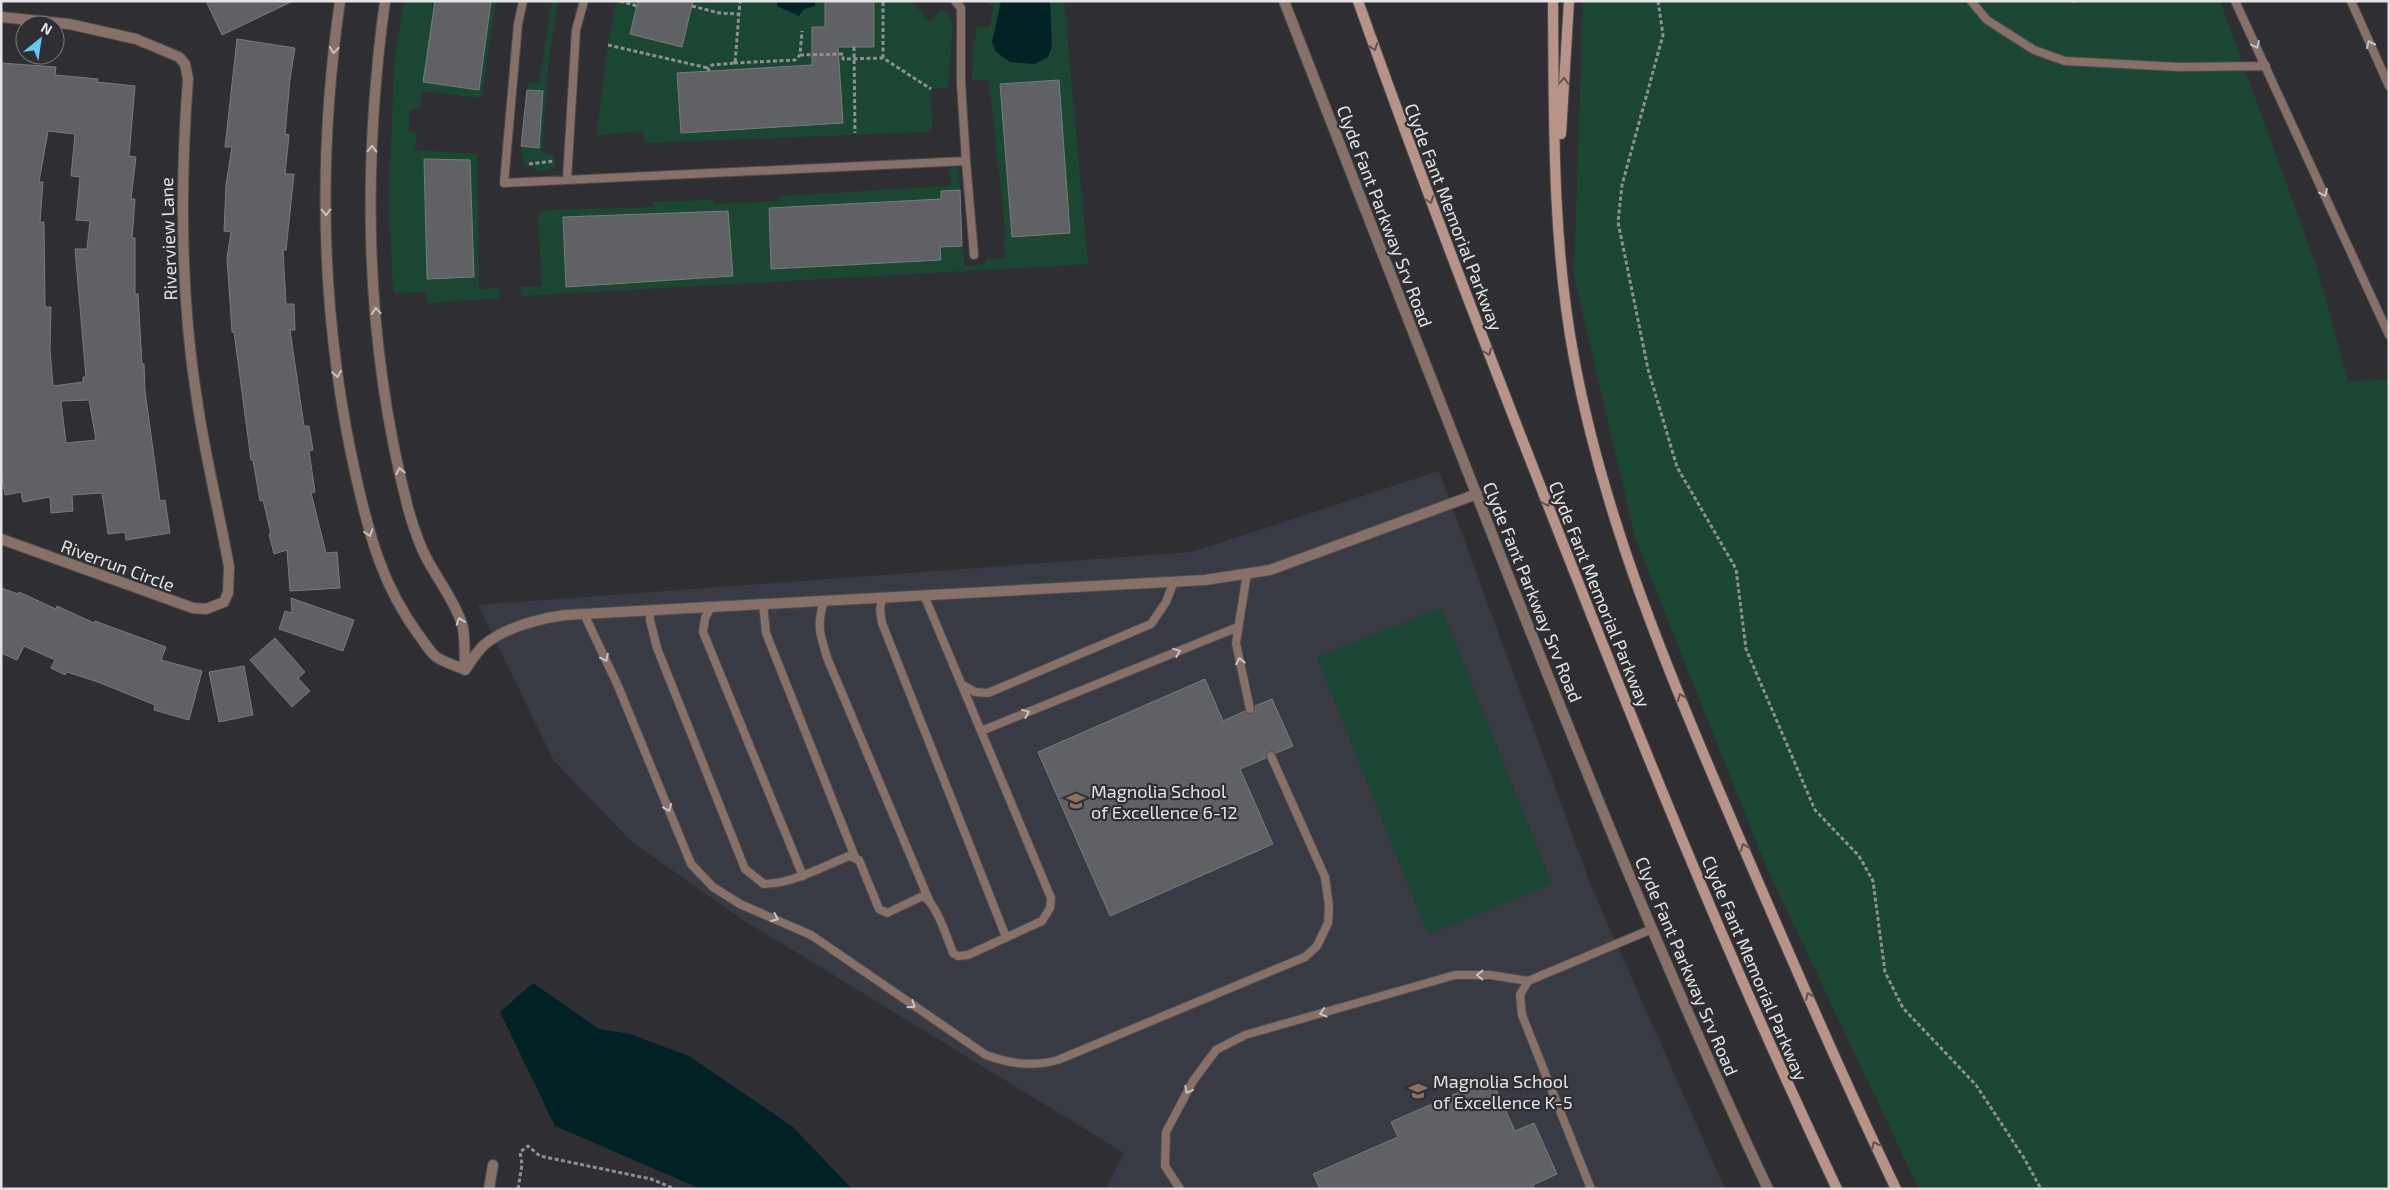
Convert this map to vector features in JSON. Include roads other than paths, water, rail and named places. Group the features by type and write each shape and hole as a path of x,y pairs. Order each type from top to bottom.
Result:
{"main road":[{"name":"Clyde Fant Memorial Parkway","path":"1358,1 1416,166 1649,761 1754,1009 1838,1189"},
{"name":"Clyde Fant Memorial Parkway","path":"1553,1 1556,199 1560,250 1574,358 1593,446 1618,533 1707,763 1781,934 1896,1189"},
{"path":"1556,199 1569,1"}],"street":[{"path":"340,1 328,107 326,237 328,295 335,358 349,448 366,522 388,587 402,611 435,656 465,670"},
{"path":"385,1 374,105 371,179 371,233 380,356 389,417 408,508 426,558 462,626 465,670"},
{"name":"Clyde Fant Parkway Srv Road","path":"1284,1 1554,690 1652,929 1768,1189"},
{"name":"Riverview Lane","path":"1,18 100,30 156,46 179,57 185,64 188,79 182,181 187,313 196,398 229,567 228,593 224,602"},
{"path":"465,670 484,645 515,628 540,618 650,610 1174,582 1270,570 1477,494"},
{"name":"Riverrun Circle","path":"1,539 176,604 206,609 224,602"},
{"path":"490,1189 493,1164"}],"lane":[{"path":"523,1 518,24 504,182 966,161"},
{"path":"567,179 576,30 584,1"},
{"path":"955,1 961,8 962,90 974,255"},
{"path":"1971,1 1986,20 2034,50 2065,61 2178,67 2266,66"},
{"path":"2235,1 2389,335"},
{"path":"2351,1 2389,86"},
{"path":"1247,573 1236,643 1250,708"},
{"path":"961,684 975,692 988,692 1151,624 1166,602 1174,582"},
{"path":"824,601 818,620 818,632 828,660 953,953 958,956 968,955 1042,921 1050,908 1051,898 924,595"},
{"path":"882,598 880,610 882,623 1006,938"},
{"path":"763,604 766,633 855,857 859,860 879,909 887,913 923,896 929,900"},
{"path":"711,607 705,618 704,632 803,876"},
{"path":"650,610 651,625 657,648 745,869 764,884 776,884 803,876 850,856 855,857"},
{"path":"584,614 618,686 691,864 700,875 713,887 740,904 811,935 986,1055 1010,1064 1040,1065 1058,1060 1305,957 1317,946 1328,923 1329,906 1325,877 1271,756"},
{"path":"981,731 1238,628"},
{"path":"1180,1189 1165,1166 1166,1132 1193,1081 1216,1050 1245,1035 1455,975 1490,976 1528,982 1652,929"},
{"path":"1528,982 1520,995 1522,1015 1591,1189"}],"water":[{"path":"777,1 815,1 815,6 804,9 799,16 777,6"},
{"path":"1001,1 1050,1 1052,46 1048,57 1035,64 1010,62 996,52 992,42"},
{"path":"533,983 599,1029 630,1034 689,1056 793,1127 852,1189 701,1189 555,1126 500,1012"}],"place":[{"name":"Magnolia School of Excellence 6-12","path":"1076,801"},
{"name":"Magnolia School of Excellence K-5","path":"1418,1091"}]}
